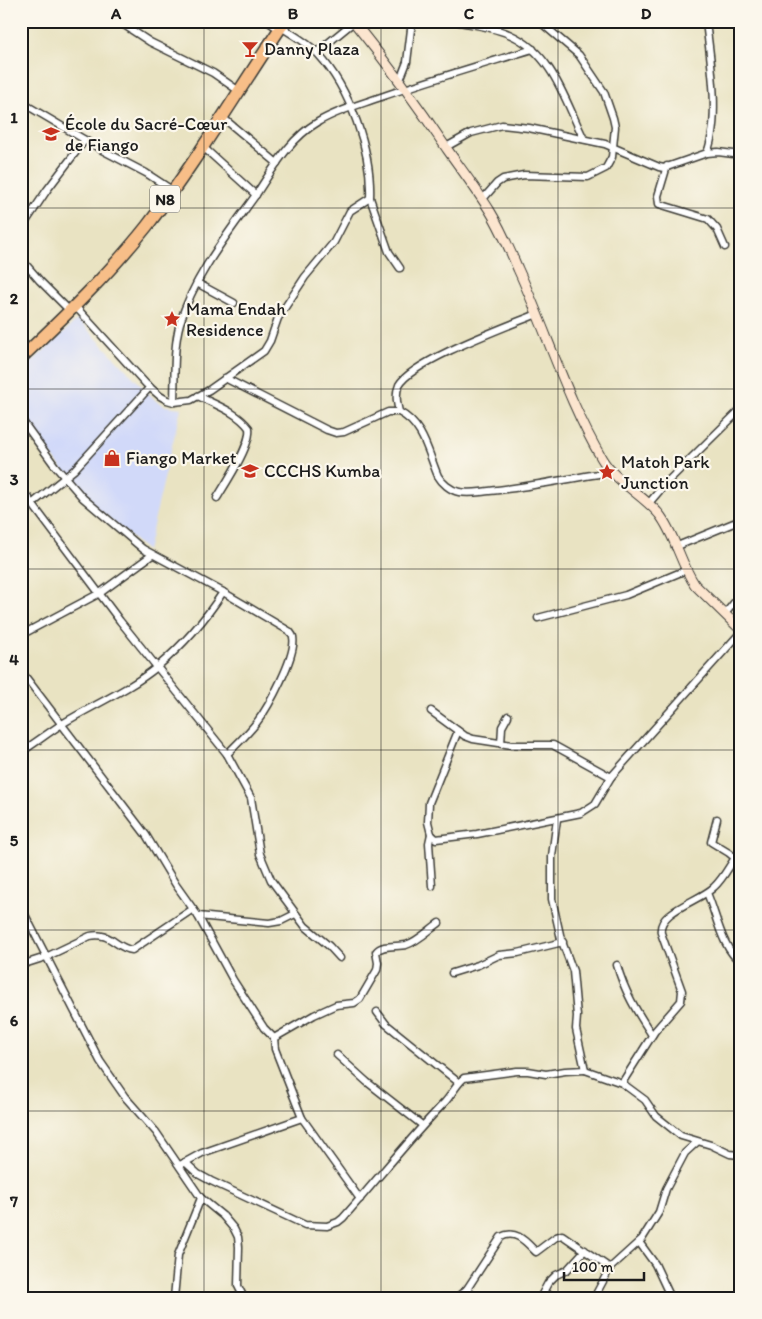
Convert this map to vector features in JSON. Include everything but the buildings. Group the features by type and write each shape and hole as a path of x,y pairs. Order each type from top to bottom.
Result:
{"highway":[{"name":"N8","path":"21,358 118,261 147,225 282,26"}],"main road":[{"path":"354,22 406,88 490,211 519,270 587,430 611,472 649,503 666,526 695,585 741,631"}],"street":[{"path":"118,21 150,42 213,73 239,91"},
{"path":"267,21 282,26 317,52 336,78 364,143 371,175 370,198 388,252 400,268"},
{"path":"400,80 406,62 412,21"},
{"path":"456,21 510,34 533,49 552,72 584,139"},
{"path":"482,200 496,183 515,175 588,177 606,168 610,163 614,146 615,127 604,92 579,55 539,21"},
{"path":"706,21 714,125 708,153"},
{"path":"317,52 354,22"},
{"path":"174,402 178,333 184,312 198,283 227,235 277,163 304,131 319,121 350,108 406,88 533,49"},
{"path":"21,102 146,173 172,190"},
{"path":"222,117 277,163"},
{"path":"446,148 471,133 502,125 529,128 614,146 659,167 708,153 718,152 741,155"},
{"path":"21,229 47,190 85,140"},
{"path":"202,146 256,195"},
{"path":"667,166 658,196 659,204 708,219 716,229 725,247"},
{"path":"21,259 40,281 73,308 160,396 174,402 191,400 264,351 278,318 305,277 334,242 350,211 370,198"},
{"path":"198,283 234,303"},
{"path":"537,314 444,354 407,376 402,381 397,392 396,399 399,412 421,433 427,443 439,477 449,488 457,492 467,493 506,489 611,472"},
{"path":"225,378 336,433 344,432 388,412 399,412"},
{"path":"21,502 31,500 65,478 150,387"},
{"path":"198,396 230,412 249,428 249,438 217,498"},
{"path":"649,503 667,482 741,409"},
{"path":"21,419 65,478 83,498 143,549 223,592 289,631 294,638 287,667 267,706 249,731 227,754"},
{"path":"21,489 157,667 227,754 251,798 260,854 271,880 295,914 340,958"},
{"path":"675,547 741,520"},
{"path":"21,635 100,593 152,555"},
{"path":"538,618 626,595 686,570"},
{"path":"21,752 62,724 132,684 157,667 195,630 223,592"},
{"path":"725,614 741,594"},
{"path":"430,834 436,839 440,839 477,834 581,813 595,804 610,777 741,631"},
{"path":"21,671 146,835 198,916 233,980 264,1028 274,1038 275,1049 302,1118 360,1200"},
{"path":"431,712 473,740 528,746 553,745 610,777"},
{"path":"501,744 502,727 508,716"},
{"path":"432,886 428,822 429,803 458,731"},
{"path":"557,819 553,851 552,892 562,942 573,971 577,1016 576,1029 585,1070"},
{"path":"717,819 711,842 738,858"},
{"path":"622,1083 652,1035 681,1001 682,991 661,933 661,924 670,914 707,893 720,880 738,858 741,841"},
{"path":"707,893 726,945 732,955 741,962"},
{"path":"21,907 100,1061 125,1097 182,1164 201,1198 223,1216 234,1229 240,1247 238,1286 244,1298"},
{"path":"21,964 46,957 98,934 111,938 132,950 193,909"},
{"path":"198,916 270,923 281,921 295,914"},
{"path":"274,1038 314,1015 336,1005 354,1003 360,999 377,970 376,952 379,948 385,946 391,948 408,944 439,923"},
{"path":"452,973 478,965 499,955 518,953 562,942"},
{"path":"617,965 622,983 630,999 652,1035"},
{"path":"377,1012 386,1024 458,1082"},
{"path":"337,1055 367,1082 422,1125"},
{"path":"182,1164 210,1181 305,1226 318,1227 338,1222 360,1200 422,1125 449,1097 458,1082 467,1076 528,1071 546,1074 585,1070 622,1083 645,1100 656,1116 674,1132 685,1138 711,1145 727,1153 740,1155"},
{"path":"182,1164 202,1153 302,1118"},
{"path":"594,1298 610,1268 639,1242 659,1212 666,1189 678,1165 685,1153 697,1142"},
{"path":"174,1298 178,1255 201,1198"},
{"path":"456,1298 468,1289 501,1237 506,1234 518,1235 536,1252 556,1237 562,1235 610,1268"},
{"path":"639,1242 655,1264 671,1298"},
{"path":"540,1298 548,1283 556,1275 567,1270 586,1250"},
{"path":"21,1271 23,1298"},
{"path":"468,1289 473,1296 485,1298"},
{"path":"540,1298 547,1294 555,1298"}],"shaded area":[{"name":"Fiango Market","path":"78,319 156,401 166,406 181,408 147,551 87,500 21,417 21,372"}],"place":[{"name":"Danny Plaza","path":"250,49"},
{"name":"École du Sacré-Cœur de Fiango","path":"51,134"},
{"name":"Mama Endah Residence","path":"172,319"},
{"name":"Fiango Market","path":"112,458"},
{"name":"CCCHS Kumba","path":"250,471"},
{"name":"Matoh Park Junction","path":"607,472"}]}
